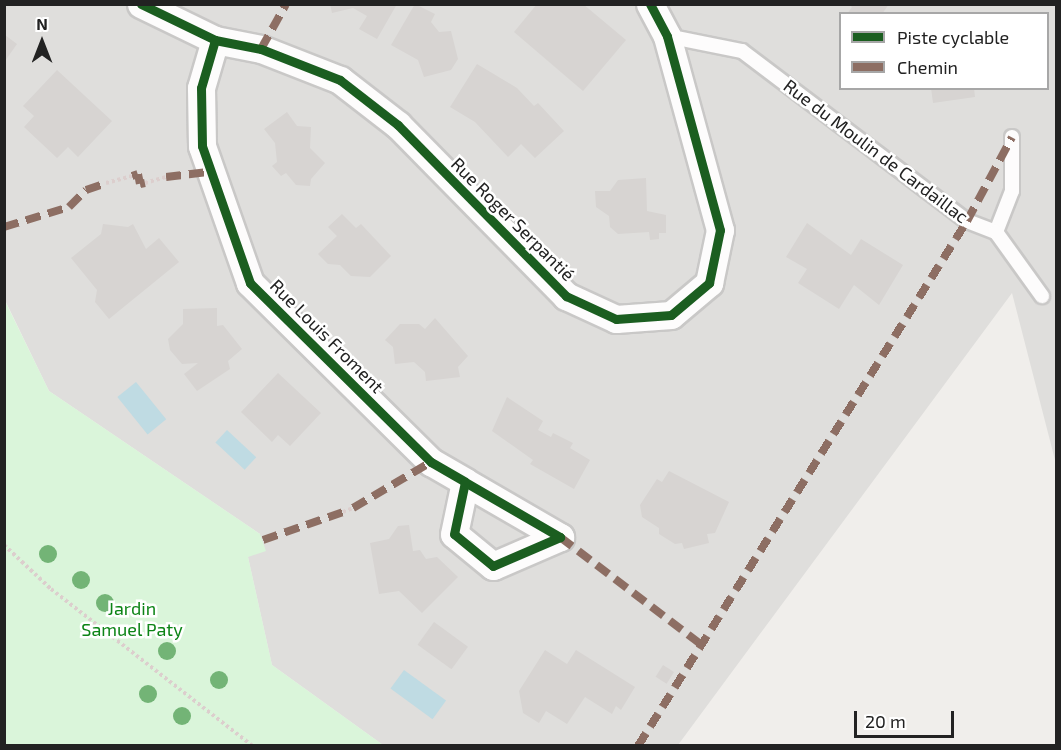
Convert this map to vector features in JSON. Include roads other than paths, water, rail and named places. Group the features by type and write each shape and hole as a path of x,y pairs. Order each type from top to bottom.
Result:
{"street":[{"name":"Rue Roger Serpantié","path":"141,4 215,40 261,49 340,80 398,125 566,296 616,319 671,315 709,283 720,230 667,36 650,4"},
{"name":"Rue Louis Froment","path":"215,40 201,88 202,146 250,283 431,462 465,482"}],"lane":[{"name":"Rue du Moulin de Cardaillac","path":"667,36 742,51 967,221 996,232"},
{"path":"1012,137 1012,191 996,232 1042,296"}],"water":[{"path":"136,382 166,419 148,434 117,397"},
{"path":"227,430 256,457 245,470 215,442"},
{"path":"404,670 446,701 433,719 390,689"}],"park label":[{"name":"Jardin Samuel Paty","path":"132,619"}]}
